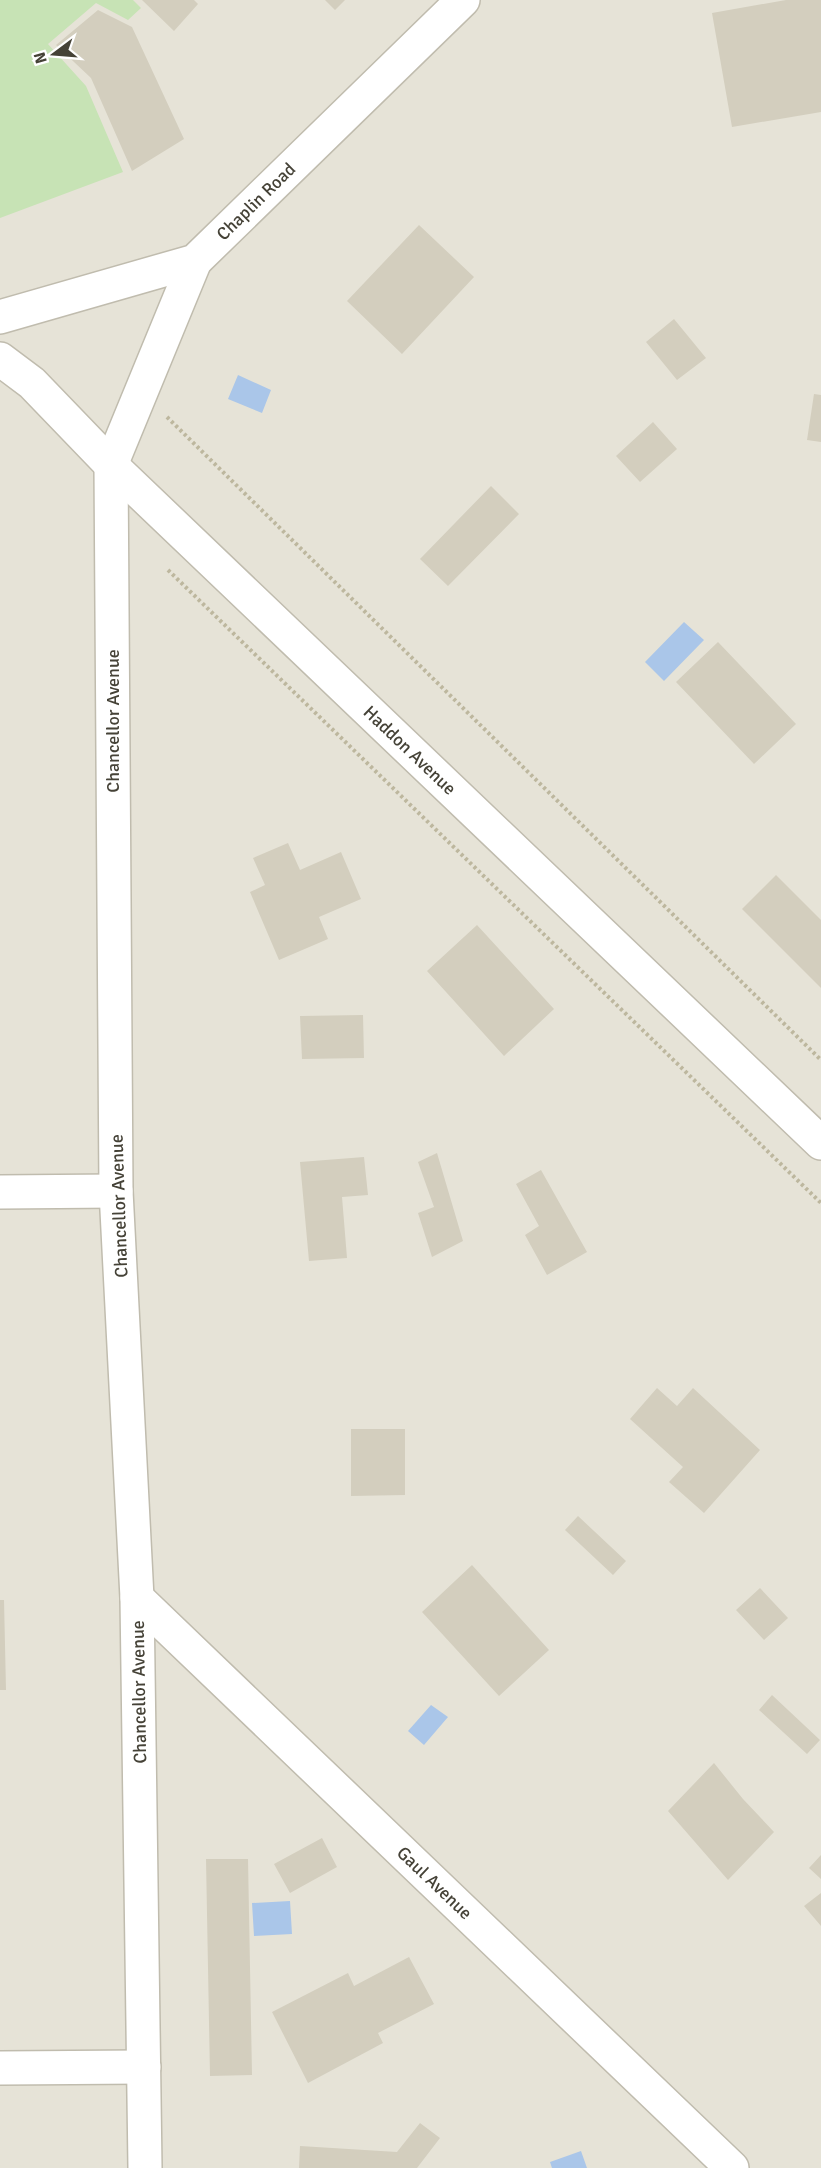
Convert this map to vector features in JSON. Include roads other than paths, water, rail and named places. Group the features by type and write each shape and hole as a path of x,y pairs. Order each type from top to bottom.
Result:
{"street":[{"name":"Chaplin Road","path":"0,317 195,261 463,0"},
{"name":"Chancellor Avenue","path":"145,2168 137,1598 116,1191 111,465 195,261"},
{"name":"Haddon Avenue","path":"0,359 32,383 111,465 821,1143"},
{"path":"0,1192 116,1191"},
{"name":"Gaul Avenue","path":"137,1598 732,2168"},
{"path":"0,2068 144,2067"}],"water":[{"path":"238,375 271,390 262,413 228,399"},
{"path":"684,622 704,640 664,681 645,662"},
{"path":"431,1705 448,1717 424,1745 408,1731"},
{"path":"290,1901 292,1934 254,1936 252,1903"},
{"path":"581,2151 587,2168 552,2168 550,2162"}]}
